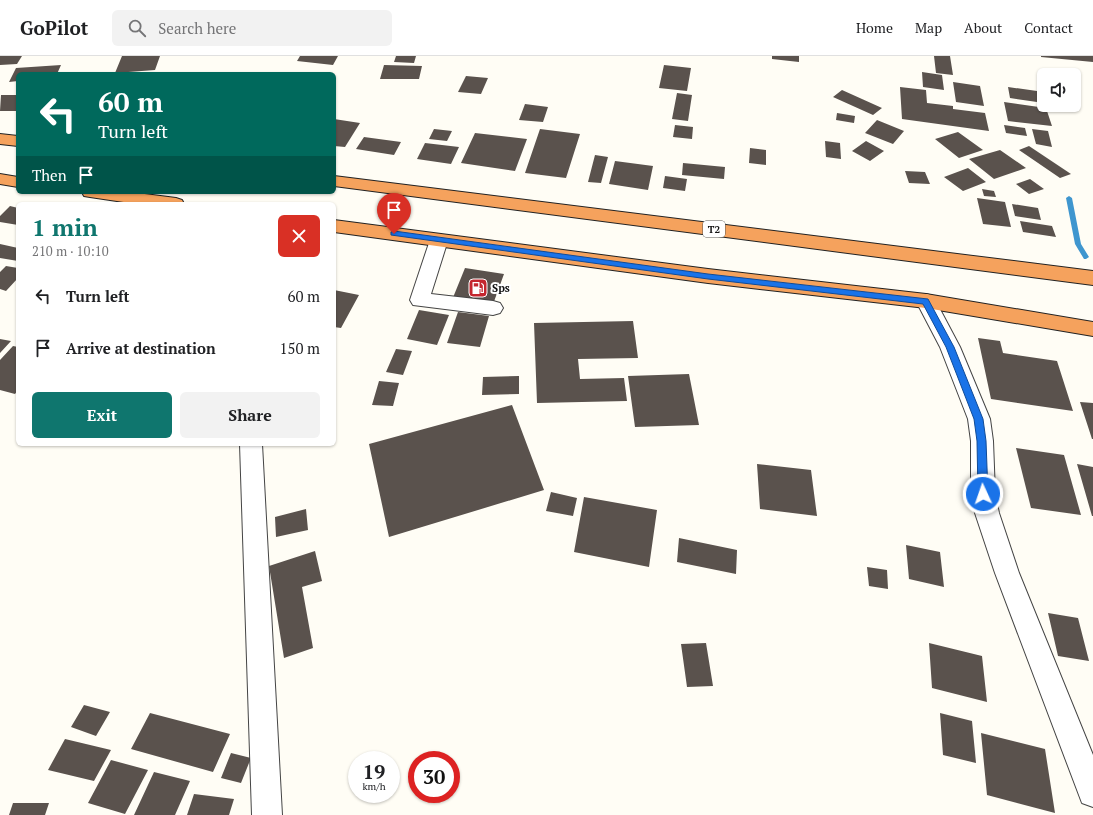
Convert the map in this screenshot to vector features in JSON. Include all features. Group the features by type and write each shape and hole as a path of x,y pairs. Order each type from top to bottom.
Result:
{"highway":[{"path":"0,139 16,141"},
{"path":"0,179 16,182"},
{"name":"T2","path":"336,181 1093,278"},
{"path":"104,194 162,202"},
{"path":"336,226 708,276 926,301 1093,329"}],"street":[{"path":"439,240 420,300 493,308"},
{"path":"926,301 950,347 979,419 982,441 983,494 987,513 1007,573 1093,792"},
{"path":"251,446 267,815"}],"building":[{"path":"0,56 22,56 17,64 0,65"},
{"path":"122,56 160,56 155,70 115,72"},
{"path":"300,56 338,56 333,65 297,61"},
{"path":"396,56 416,56 414,63 394,62"},
{"path":"772,56 799,56 799,62 772,59"},
{"path":"934,56 950,56 953,75 936,73"},
{"path":"1093,56 1093,62 1041,57"},
{"path":"61,65 58,72 16,72 16,81 9,82 16,68"},
{"path":"384,65 422,66 419,79 380,79"},
{"path":"664,65 691,68 687,91 659,88"},
{"path":"922,72 942,75 944,90 923,87"},
{"path":"466,76 488,78 481,94 458,92"},
{"path":"953,82 980,86 984,106 956,102"},
{"path":"900,87 926,90 927,103 953,106 953,109 985,113 989,131 902,119"},
{"path":"1008,87 1037,91 1037,102 1010,98"},
{"path":"842,90 882,108 873,115 833,97"},
{"path":"677,93 692,95 688,121 672,119"},
{"path":"1,95 16,95 16,111 0,111"},
{"path":"1004,102 1037,107 1037,112 1047,112 1052,126 1008,121"},
{"path":"525,104 548,107 543,122 519,120"},
{"path":"837,113 855,116 854,123 836,120"},
{"path":"336,119 360,123 345,147 336,146"},
{"path":"877,120 904,131 893,144 865,133"},
{"path":"675,125 693,127 692,139 673,137"},
{"path":"1004,125 1025,128 1027,136 1006,133"},
{"path":"434,129 452,131 447,141 429,139"},
{"path":"540,129 580,134 566,178 525,173"},
{"path":"1032,129 1048,131 1052,147 1036,144"},
{"path":"958,132 983,150 959,158 935,139"},
{"path":"475,133 527,139 515,171 461,163"},
{"path":"364,137 401,142 394,155 356,149"},
{"path":"825,141 840,143 841,159 826,157"},
{"path":"866,141 884,151 870,161 852,151"},
{"path":"425,143 459,147 451,164 417,159"},
{"path":"1029,146 1071,174 1060,178 1019,150"},
{"path":"750,148 766,150 766,165 749,163"},
{"path":"1000,150 1026,168 994,179 969,159"},
{"path":"595,155 608,157 601,183 588,182"},
{"path":"615,161 653,166 648,190 609,184"},
{"path":"683,163 725,167 724,179 682,175"},
{"path":"968,168 986,182 963,191 944,177"},
{"path":"905,171 925,172 930,184 909,183"},
{"path":"665,176 687,179 685,191 663,188"},
{"path":"1030,179 1044,189 1029,194 1016,184"},
{"path":"982,189 994,191 996,197 984,196"},
{"path":"977,198 1005,202 1011,227 983,224"},
{"path":"1012,204 1038,208 1041,220 1015,216"},
{"path":"10,206 16,208 16,225 0,222 0,216"},
{"path":"1020,221 1052,226 1056,237 1023,232"},
{"path":"0,244 16,248 16,261 0,258"},
{"path":"6,266 16,268 16,280 6,291 0,289 0,272"},
{"path":"465,268 504,274 492,307 452,300"},
{"path":"336,290 359,295 341,328 336,327"},
{"path":"419,310 449,315 437,345 407,339"},
{"path":"458,312 489,316 480,347 447,343"},
{"path":"633,321 638,358 578,359 580,379 624,378 627,401 537,403 534,323"},
{"path":"978,338 1000,341 1003,353 1057,361 1073,411 991,399"},
{"path":"0,339 11,341 0,353"},
{"path":"13,346 16,347 15,394 0,390 0,360"},
{"path":"396,349 412,351 403,375 386,372"},
{"path":"689,374 699,425 635,427 628,376"},
{"path":"519,376 519,394 482,395 483,377"},
{"path":"379,381 399,383 393,406 372,405"},
{"path":"1080,402 1093,403 1093,439 1092,439"},
{"path":"512,405 544,490 389,537 369,444"},
{"path":"1016,448 1064,455 1081,515 1031,508"},
{"path":"757,464 811,470 817,516 760,509"},
{"path":"1077,464 1093,467 1093,516 1092,516"},
{"path":"551,492 577,498 573,516 546,511"},
{"path":"584,497 657,510 649,567 574,552"},
{"path":"306,509 308,530 276,537 275,517"},
{"path":"679,538 737,550 736,574 677,562"},
{"path":"906,545 940,552 944,587 909,579"},
{"path":"315,551 322,581 302,587 313,648 284,658 269,566"},
{"path":"867,567 887,570 888,589 869,586"},
{"path":"1048,613 1078,618 1089,661 1058,656"},
{"path":"706,643 713,686 687,687 681,644"},
{"path":"929,643 982,656 987,702 932,688"},
{"path":"84,705 110,712 96,736 71,727"},
{"path":"150,713 230,734 213,772 131,749"},
{"path":"940,713 972,721 976,763 943,755"},
{"path":"981,733 1045,749 1055,813 987,795"},
{"path":"65,739 111,750 94,781 48,770"},
{"path":"231,753 251,758 241,783 221,778"},
{"path":"111,760 148,770 125,814 88,803"},
{"path":"154,772 190,781 175,815 134,815"},
{"path":"194,794 234,799 229,815 187,815"},
{"path":"13,803 49,803 45,815 9,815"}],"waterway":[{"path":"1069,198 1078,244 1086,257"}],"place":[{"name":"Sps","path":"478,288"}],"route":[{"path":"394,234 708,276 926,301 950,347 979,419 982,441 983,494"}]}
